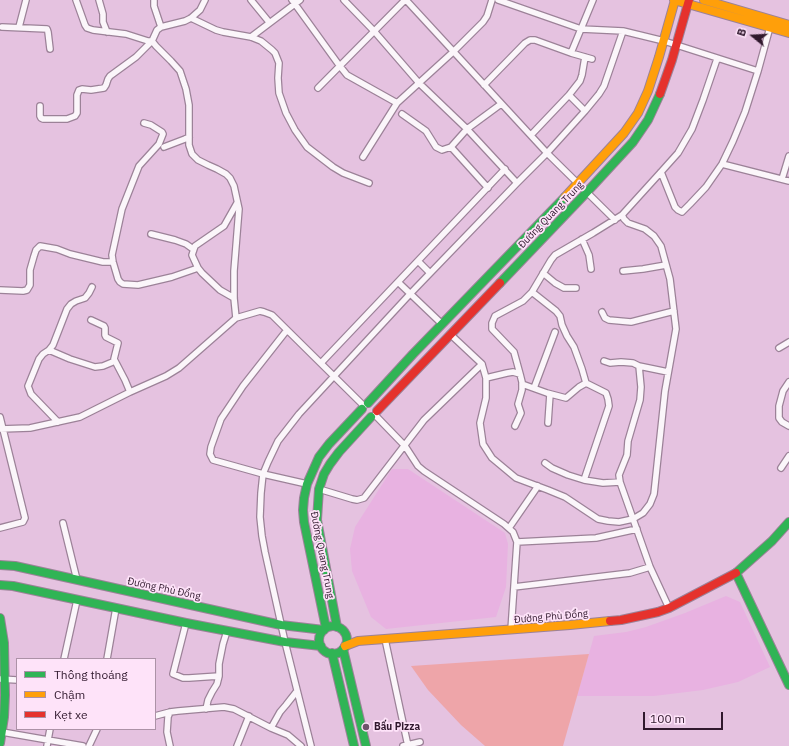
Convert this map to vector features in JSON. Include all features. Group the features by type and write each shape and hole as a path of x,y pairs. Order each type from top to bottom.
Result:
{"main road":[{"path":"675,0 688,2 789,33"},
{"name":"Đường Quang Trung","path":"325,629 303,510 307,484 319,457 329,444 624,133 638,113 648,91 664,42 675,0"},
{"path":"704,0 789,25"},
{"name":"Đường Quang Trung","path":"337,627 316,509 319,489 324,474 339,452 374,414 625,152 648,120 659,96 676,45 688,2"},
{"path":"374,405 374,414 367,417 362,411 365,406 374,405"},
{"name":"Đường Phù Đổng","path":"344,648 358,641 511,630 621,620 658,612 697,594 736,573 767,545 789,522"},
{"name":"Đường Phù Đổng","path":"0,564 15,566 281,625 325,629"},
{"path":"736,573 789,685"},
{"path":"0,585 13,586 186,623 285,642 321,646"},
{"path":"0,618 4,643 3,679 5,706 0,742"},
{"path":"332,626 337,627 343,630 347,641 344,648 338,652 332,653 326,651 321,646 320,637 325,629 332,626"},
{"path":"346,635 358,641"},
{"path":"344,648 366,746"},
{"path":"332,653 354,746"}],"street":[{"path":"19,27 26,0"},
{"path":"76,0 87,28 92,30 126,34 144,40 152,40"},
{"path":"99,0 103,14 103,22 107,32"},
{"path":"154,0 154,6 161,27"},
{"path":"40,106 40,116 44,119 67,119 75,116 77,113 77,95 79,90 104,88 110,76 136,57 152,40 157,30 161,27 191,18 200,10 205,0"},
{"path":"251,0 269,22"},
{"path":"251,37 293,2 300,0"},
{"path":"344,0 374,31 419,83 467,129 506,169 517,183"},
{"path":"318,88 339,65 405,0 547,153 615,220"},
{"path":"363,157 397,103 453,52 485,19 492,0"},
{"path":"498,0 581,30 623,31 676,45 758,71"},
{"path":"571,53 593,0"},
{"path":"293,2 339,65 350,77 397,103"},
{"path":"191,18 216,30 251,37 267,45 275,53 280,63 278,78 279,93 286,114 295,130 307,146 333,167 370,183"},
{"path":"2,27 47,29 50,49"},
{"path":"661,172 675,207 682,212 706,187 722,164 745,112 770,27"},
{"path":"311,746 264,552 260,517 263,474 278,441 299,414 410,294 547,153 597,97 604,86 623,31"},
{"path":"152,40 180,71 186,88 189,105 189,145 192,154 198,160 217,169 230,178 234,186 239,209 234,271 236,318"},
{"path":"484,85 530,40 535,40 592,59"},
{"path":"531,135 569,95 580,81 585,57"},
{"path":"515,426 521,414 518,404 522,390 520,374 514,352 492,329 492,323 496,316 523,301 532,292 555,255 622,215 678,153 692,129 717,59"},
{"path":"569,95 585,111"},
{"path":"402,114 426,131 436,147 442,150 451,147 467,129 502,104"},
{"path":"144,123 151,124 163,134 159,144 141,164 135,174 122,209 112,255 118,280 123,284 138,285 172,277 198,268"},
{"path":"164,147 189,137"},
{"path":"451,147 488,188"},
{"path":"782,179 789,156"},
{"path":"722,164 789,181"},
{"path":"321,363 506,169"},
{"path":"234,298 220,290 198,268 192,255 195,246 224,226 237,203"},
{"path":"450,334 482,364 486,378 486,398 480,423 483,444 492,458 516,478 565,497 598,519 619,522 633,519 643,513 650,504 654,494 668,372 676,329 670,279 661,246 654,236 645,229 628,223 622,215"},
{"path":"150,234 186,244 193,249"},
{"path":"582,239 589,255 591,269"},
{"path":"0,290 27,290 30,285 30,270 34,256 36,250 40,246 57,249 70,254 103,262 113,262"},
{"path":"418,261 430,273"},
{"path":"623,271 643,269 666,264"},
{"path":"543,273 564,288 576,288"},
{"path":"398,282 442,324"},
{"path":"58,422 31,394 28,386 39,359 53,345 70,304 85,298 92,287"},
{"path":"532,292 560,316 564,330 574,347 586,383 606,393 608,399 609,406 584,480"},
{"path":"602,312 605,318 609,320 631,322 674,311"},
{"path":"1,429 30,428 80,416 166,376 179,368 236,318 255,312 264,312 272,315 365,406"},
{"path":"91,320 104,326 106,336 118,344 114,361 130,392"},
{"path":"287,330 243,386 221,419 210,454 213,460 307,484"},
{"path":"534,388 555,332"},
{"path":"779,348 789,342"},
{"path":"49,350 95,367 103,366 114,361"},
{"path":"604,361 610,363 633,363 639,366 668,372"},
{"path":"319,489 357,500 364,498 424,420 482,364"},
{"path":"639,366 641,386 640,400 628,441 627,455 619,475 620,482 650,567 669,608"},
{"path":"486,378 513,372 520,374"},
{"path":"789,382 783,391 779,418 782,422 789,426"},
{"path":"522,384 566,398 586,383"},
{"path":"548,423 550,394"},
{"path":"374,414 404,446 424,472 504,524 513,532 517,542 511,630"},
{"path":"0,417 1,429 25,518 23,522 0,528"},
{"path":"781,468 789,456"},
{"path":"545,462 552,468 584,480 603,483 620,482"},
{"path":"509,528 538,486"},
{"path":"63,523 77,580"},
{"path":"517,542 596,538 637,529"},
{"path":"514,587 630,573 650,567"},
{"path":"64,658 77,600"},
{"path":"107,658 116,608"},
{"path":"186,623 173,674 183,678 219,676"},
{"path":"206,709 208,700 217,684 219,664 227,630"},
{"path":"385,639 406,746 420,742"},
{"path":"3,679 16,680"},
{"path":"271,728 280,712 297,691"},
{"path":"156,716 170,712 224,707 234,709 288,736 301,746"},
{"path":"170,712 168,716 167,732 170,746"},
{"path":"237,746 248,716"},
{"path":"47,746 50,730"},
{"path":"89,746 97,730"},
{"path":"2,732 83,746"}],"shaded area":[{"path":"392,469 408,469 505,533 508,544 506,587 496,617 386,629 371,617 352,571 350,549 355,527"},
{"path":"726,596 740,602 770,667 738,682 703,690 654,696 577,696 594,636 626,632 646,627"},
{"path":"589,654 563,746 485,746 461,725 428,690 411,666"}],"traffic: fast":[{"path":"500,283 633,142 648,120 660,94"},
{"path":"368,403 413,354 565,197"},
{"path":"326,628 304,522 304,498 307,484 319,457 329,444 362,409"},
{"path":"337,627 317,520 319,489 324,474 330,464 371,417"},
{"path":"789,522 772,541 736,573 789,685"},
{"path":"0,565 15,566 281,625 324,630"},
{"path":"0,585 13,586 186,623 285,642 321,646"},
{"path":"0,618 4,643 5,695 4,717 0,743"},
{"path":"333,626 343,630 347,640 343,650 333,654 323,650 319,640 323,630 333,626"},
{"path":"343,649 366,746"},
{"path":"332,653 354,746"}],"traffic: slow":[{"path":"674,0 789,33"},
{"path":"565,197 624,133 638,113 648,91 675,0"},
{"path":"704,0 789,25"},
{"path":"345,646 358,641 610,621"}],"traffic: jam":[{"path":"660,94 672,60 689,0"},
{"path":"377,411 500,283"},
{"path":"610,621 658,612 669,608 736,573"}],"place":[{"name":"Bấu Pizza","path":"366,727"}]}
